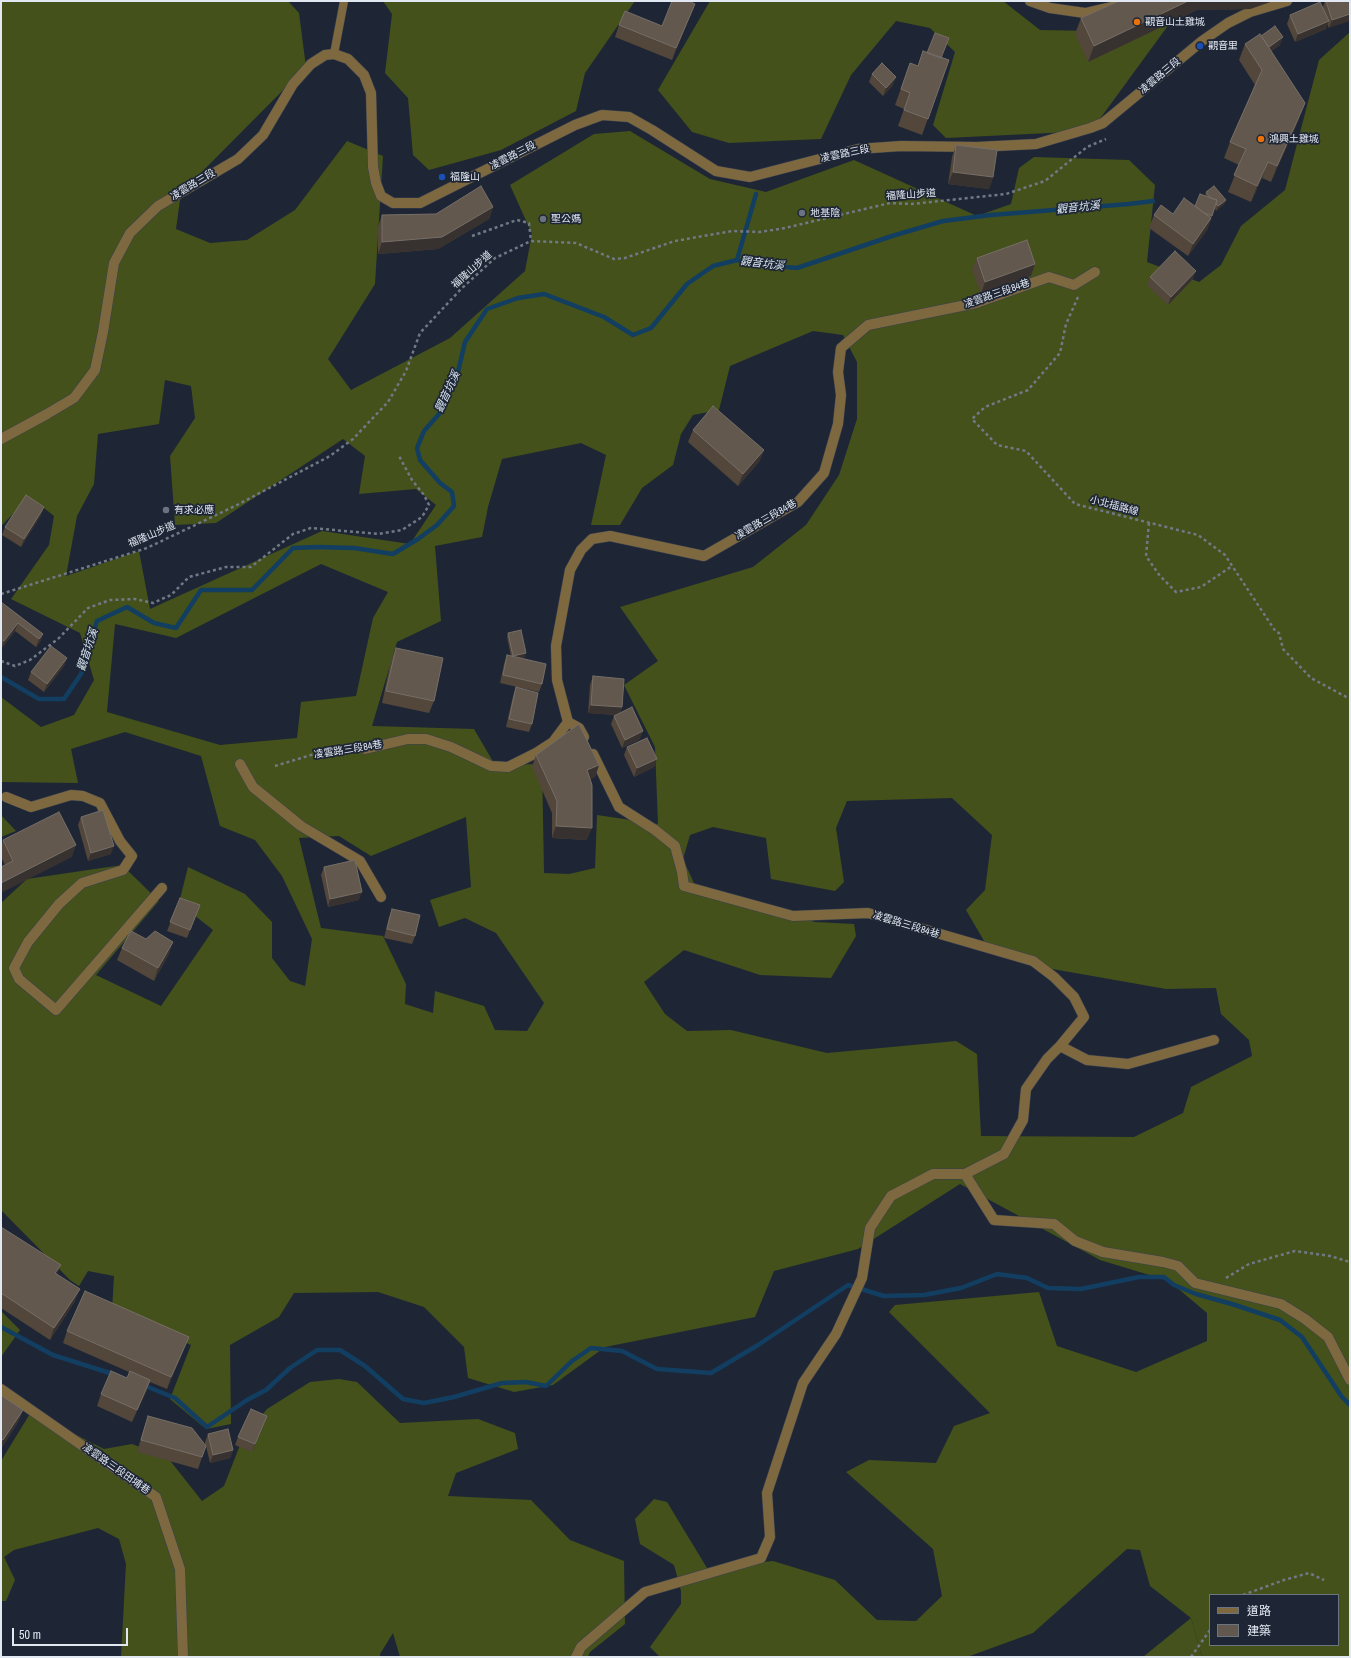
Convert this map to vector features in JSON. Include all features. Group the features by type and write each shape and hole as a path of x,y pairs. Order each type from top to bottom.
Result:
{"street":[{"path":"1030,1 1050,8 1086,14 1111,7 1124,1"},
{"name":"凌雲路三段","path":"1,439 74,398 95,370 104,332 114,263 130,233 158,206 238,158 263,135 293,84 311,64 325,55 334,54 348,59 364,75 371,93 373,167 376,183 381,196 393,203 420,203 575,125 602,115 630,118 652,130 716,171 750,177 858,149 901,146 977,147 1036,144 1103,123 1202,41 1228,22 1250,12 1287,1"},
{"name":"凌雲路三段84巷","path":"965,1174 1004,1154 1023,1120 1026,1089 1047,1059 1084,1017 1074,997 1054,977 1033,961 868,914 793,916 684,886 675,846 656,830 619,807 579,728 568,722 557,680 556,646 570,570 581,550 592,539 610,536 704,556 798,502 824,473 838,424 841,395 838,372 842,348 868,325 976,303 1049,277 1074,285 1095,272"},
{"name":"凌雲路三段84巷","path":"364,748 408,739 426,740 451,747 491,766 508,767 536,754 553,742 568,722"},
{"path":"240,764 253,787 301,826 360,861 380,897"},
{"path":"6,797 31,807 72,795 83,796 100,803 120,841 132,856 123,870 82,883 65,898 28,942 14,968 19,979 56,1010 162,888"},
{"path":"1060,1046 1087,1060 1128,1064 1214,1040"},
{"path":"576,1657 580,1647 645,1592 761,1558 770,1537 767,1493 803,1383 836,1334 862,1278 870,1228 891,1196 933,1174 965,1174 994,1220 1054,1224 1075,1241 1103,1252 1178,1266 1195,1283 1281,1304 1305,1319 1328,1337 1350,1380"},
{"name":"凌雲路三段田埔巷","path":"1,1389 156,1498 180,1569 183,1657"}],"lane":[{"path":"334,54 344,1"}],"path":[{"name":"福隆山步道","path":"1,594 146,548 244,502 330,456 353,439 388,402 406,371 420,333 461,289 495,258 531,240 576,243 614,259 625,258 675,241 732,230 760,232 785,228 890,204 912,204 1006,194 1046,181 1087,147 1106,139"},
{"path":"472,236 517,220 529,223 531,240"},
{"name":"小北插路線","path":"1066,324 1060,353 1028,390 985,407 972,419 997,445 1026,451 1075,504 1198,535 1225,555 1276,632 1279,633 1283,649 1311,678 1350,699"},
{"path":"1,661 15,666 30,660 58,639 88,608 110,600 135,598 153,603 171,595 189,577 226,567 251,567 293,534 311,528 379,534 402,530 422,517 429,505 424,494 412,480 399,456"},
{"path":"1149,523 1146,556 1160,576 1176,592 1200,587 1232,566"},
{"name":"凌雲路三段84巷","path":"275,766 321,752 364,748"},
{"path":"1225,1278 1249,1264 1295,1250 1330,1256 1350,1262"},
{"path":"1246,1594 1284,1580 1309,1573 1324,1580"},
{"path":"1191,1657 1209,1631"}],"green space":[{"path":"1,1 288,1 299,13 306,67 181,193 176,229 210,243 247,240 295,210 347,141 383,156 375,284 328,359 351,390 450,338 525,271 532,234 510,185 594,134 630,131 710,179 766,192 854,160 977,216 1011,204 1019,168 1034,157 1129,160 1155,185 1147,262 1199,282 1221,265 1241,226 1285,190 1319,60 1350,32 1350,1657 1202,1657 1191,1618 1150,1586 1140,1550 1127,1549 1033,1633 967,1657 659,1656 650,1647 681,1604 681,1591 674,1565 640,1544 635,1519 654,1499 667,1502 707,1568 773,1561 835,1580 877,1620 916,1621 942,1596 933,1549 846,1472 869,1460 936,1463 954,1426 990,1413 889,1312 895,1305 1039,1292 1057,1346 1136,1372 1207,1341 1207,1313 1169,1281 1100,1260 960,1184 858,1249 774,1271 755,1317 605,1347 553,1385 514,1392 468,1378 464,1347 424,1307 378,1292 294,1293 279,1317 230,1345 231,1424 206,1429 170,1399 191,1345 112,1310 114,1276 88,1271 79,1286 70,1280 1,1210 1,903 27,879 122,865 159,901 96,975 161,1006 213,930 179,903 188,867 245,894 272,922 272,958 290,981 305,986 312,939 282,876 255,840 220,826 201,756 125,732 71,749 78,783 2,782 1,786 1,697 41,727 74,715 94,680 80,633 11,599 49,545 54,516 39,504 16,511 1,526","holes":["813,331 843,335 857,362 857,419 839,475 806,525 753,567 620,607 658,661 624,685 655,747 658,824 597,815 595,868 569,874 544,873 542,764 495,765 474,729 372,726 397,642 441,621 435,546 482,537 488,507 502,459 581,443 606,455 591,525 620,525 642,488 673,465 681,434 693,415 719,410 730,366","165,380 191,386 195,418 170,456 175,525 216,523 343,439 365,456 359,494 416,489 436,505 410,544 322,531 150,609 139,551 66,576 77,516 94,484 98,434 159,424","321,564 388,592 373,618 356,696 301,702 297,738 220,745 107,712 115,624 176,638","952,798 992,835 985,890 966,910 987,946 1047,968 1166,989 1216,988 1221,1014 1249,1040 1252,1056 1191,1087 1183,1113 1134,1137 981,1136 977,1054 956,1041 827,1053 731,1030 687,1031 665,1014 644,982 684,950 760,975 831,978 856,936 854,924 815,922 694,883 683,859 690,835 713,827 766,838 771,879 835,891 844,882 836,828 847,801","466,817 471,887 430,900 439,927 465,918 496,933 544,1003 527,1031 495,1030 484,1006 435,991 433,1013 405,1004 406,984 383,936 321,928 299,838 339,836 371,856"]},
{"path":"383,1 635,1 585,73 576,111 501,150 429,170 413,155 408,98 385,73 392,14"},
{"path":"710,1 1003,1 1040,30 1093,31 1186,1 1091,131 946,138 933,125 955,52 930,28 896,21 851,75 821,139 729,143 692,132 658,90"},
{"path":"1,815 16,831 1,837"},
{"path":"1,1311 20,1330 1,1357"},
{"path":"339,1379 357,1382 400,1423 478,1419 515,1433 518,1449 456,1473 448,1496 531,1500 570,1540 624,1561 625,1624 590,1652 588,1657 400,1657 393,1633 380,1654 380,1657 121,1657 126,1564 119,1539 98,1528 14,1550 4,1557 15,1580 6,1601 1,1601 1,1461 31,1412 104,1449 132,1444 168,1458 202,1501 224,1486 242,1440 267,1409 310,1382"},
{"path":"1191,1618 1202,1657 1143,1657"}],"building":[{"path":"672,1 689,1 695,4 676,48 619,25 625,11 662,26"},
{"path":"1119,1 1188,1 1094,46 1081,18"},
{"path":"1326,1 1350,1 1350,14 1332,20"},
{"path":"1320,2 1329,21 1298,34 1290,15"},
{"path":"1275,26 1283,37 1269,47 1261,36"},
{"path":"935,33 949,38 941,58 927,53"},
{"name":"鴻興土雞城","path":"1260,34 1305,103 1277,166 1268,162 1257,186 1234,175 1246,149 1230,142 1262,70 1245,44"},
{"path":"923,51 949,60 928,119 904,110 910,93 901,89 910,63 918,66"},
{"path":"882,63 896,77 886,88 872,74"},
{"path":"956,145 997,150 993,177 953,172"},
{"path":"481,186 493,207 442,237 382,242 382,215 436,214"},
{"path":"1214,186 1226,200 1218,206 1216,204 1217,200 1210,198 1206,192"},
{"path":"1200,194 1217,200 1212,216 1204,213 1195,206"},
{"path":"1184,198 1211,218 1193,244 1154,215 1161,205 1173,214"},
{"path":"1027,240 1035,264 985,282 977,258"},
{"path":"1175,251 1196,271 1171,297 1150,277"},
{"path":"713,406 764,450 743,474 693,430"},
{"path":"26,495 44,507 24,539 5,527"},
{"path":"1,602 43,634 39,639 18,623 4,641 1,639"},
{"path":"521,630 526,653 513,656 508,633"},
{"path":"51,646 67,658 47,684 31,672"},
{"path":"396,648 443,658 434,701 386,691"},
{"path":"507,655 546,664 542,684 503,675"},
{"path":"593,676 624,679 622,707 591,705"},
{"path":"516,687 538,693 532,724 509,719"},
{"path":"632,707 643,731 625,740 614,716"},
{"path":"579,724 599,765 587,770 592,785 592,828 556,826 557,801 536,755"},
{"path":"647,738 657,759 637,768 627,747"},
{"path":"103,810 114,846 91,853 81,817"},
{"path":"59,812 76,845 1,883 1,867 13,861 3,840"},
{"path":"355,860 362,892 330,899 324,867"},
{"path":"180,898 200,905 190,930 170,922"},
{"path":"392,909 420,915 415,936 387,929"},
{"path":"131,931 146,939 155,931 173,942 158,968 122,948"},
{"path":"1,1227 61,1265 55,1273 80,1289 54,1328 1,1293"},
{"path":"85,1291 189,1337 171,1377 67,1331"},
{"path":"111,1371 127,1378 130,1371 150,1380 137,1410 101,1394"},
{"path":"2,1396 23,1410 3,1440 1,1438"},
{"path":"251,1409 267,1416 255,1444 238,1437"},
{"path":"148,1416 192,1428 206,1446 202,1457 141,1440"},
{"path":"228,1429 233,1450 213,1455 208,1434"}],"waterway":[{"path":"737,260 756,194"},
{"name":"觀音坑溪","path":"1,677 39,699 64,699 81,674 97,621 127,607 154,623 176,628 201,590 252,590 293,548 354,548 393,554 418,539 437,525 454,506 452,492 440,483 420,460 417,448 424,431 439,414 457,376 465,342 487,309 518,298 544,294 604,317 633,335 651,328 687,284 713,266 737,260 763,265 797,268 892,236 943,221 991,215 1153,201"},
{"path":"143,1385 175,1398 207,1427 247,1400 266,1390 290,1368 317,1350 340,1350 365,1366 403,1399 424,1403 454,1397 502,1383 526,1382 546,1386 572,1361 591,1348 622,1351 657,1369 711,1373 758,1345 848,1285 884,1296 924,1295 961,1288 997,1274 1027,1278 1048,1288 1081,1289 1139,1277 1164,1277 1174,1285 1196,1294 1280,1320 1302,1337 1342,1397 1350,1405"},
{"path":"1,1327 53,1355 116,1375"}],"place":[{"name":"觀音山土雞城","path":"1137,22"},
{"name":"觀音里","path":"1200,46"},
{"name":"鴻興土雞城","path":"1261,139"},
{"name":"福隆山","path":"442,177"},
{"name":"地基陰","path":"802,213"},
{"name":"聖公媽","path":"543,219"},
{"name":"有求必應","path":"166,510"}]}
